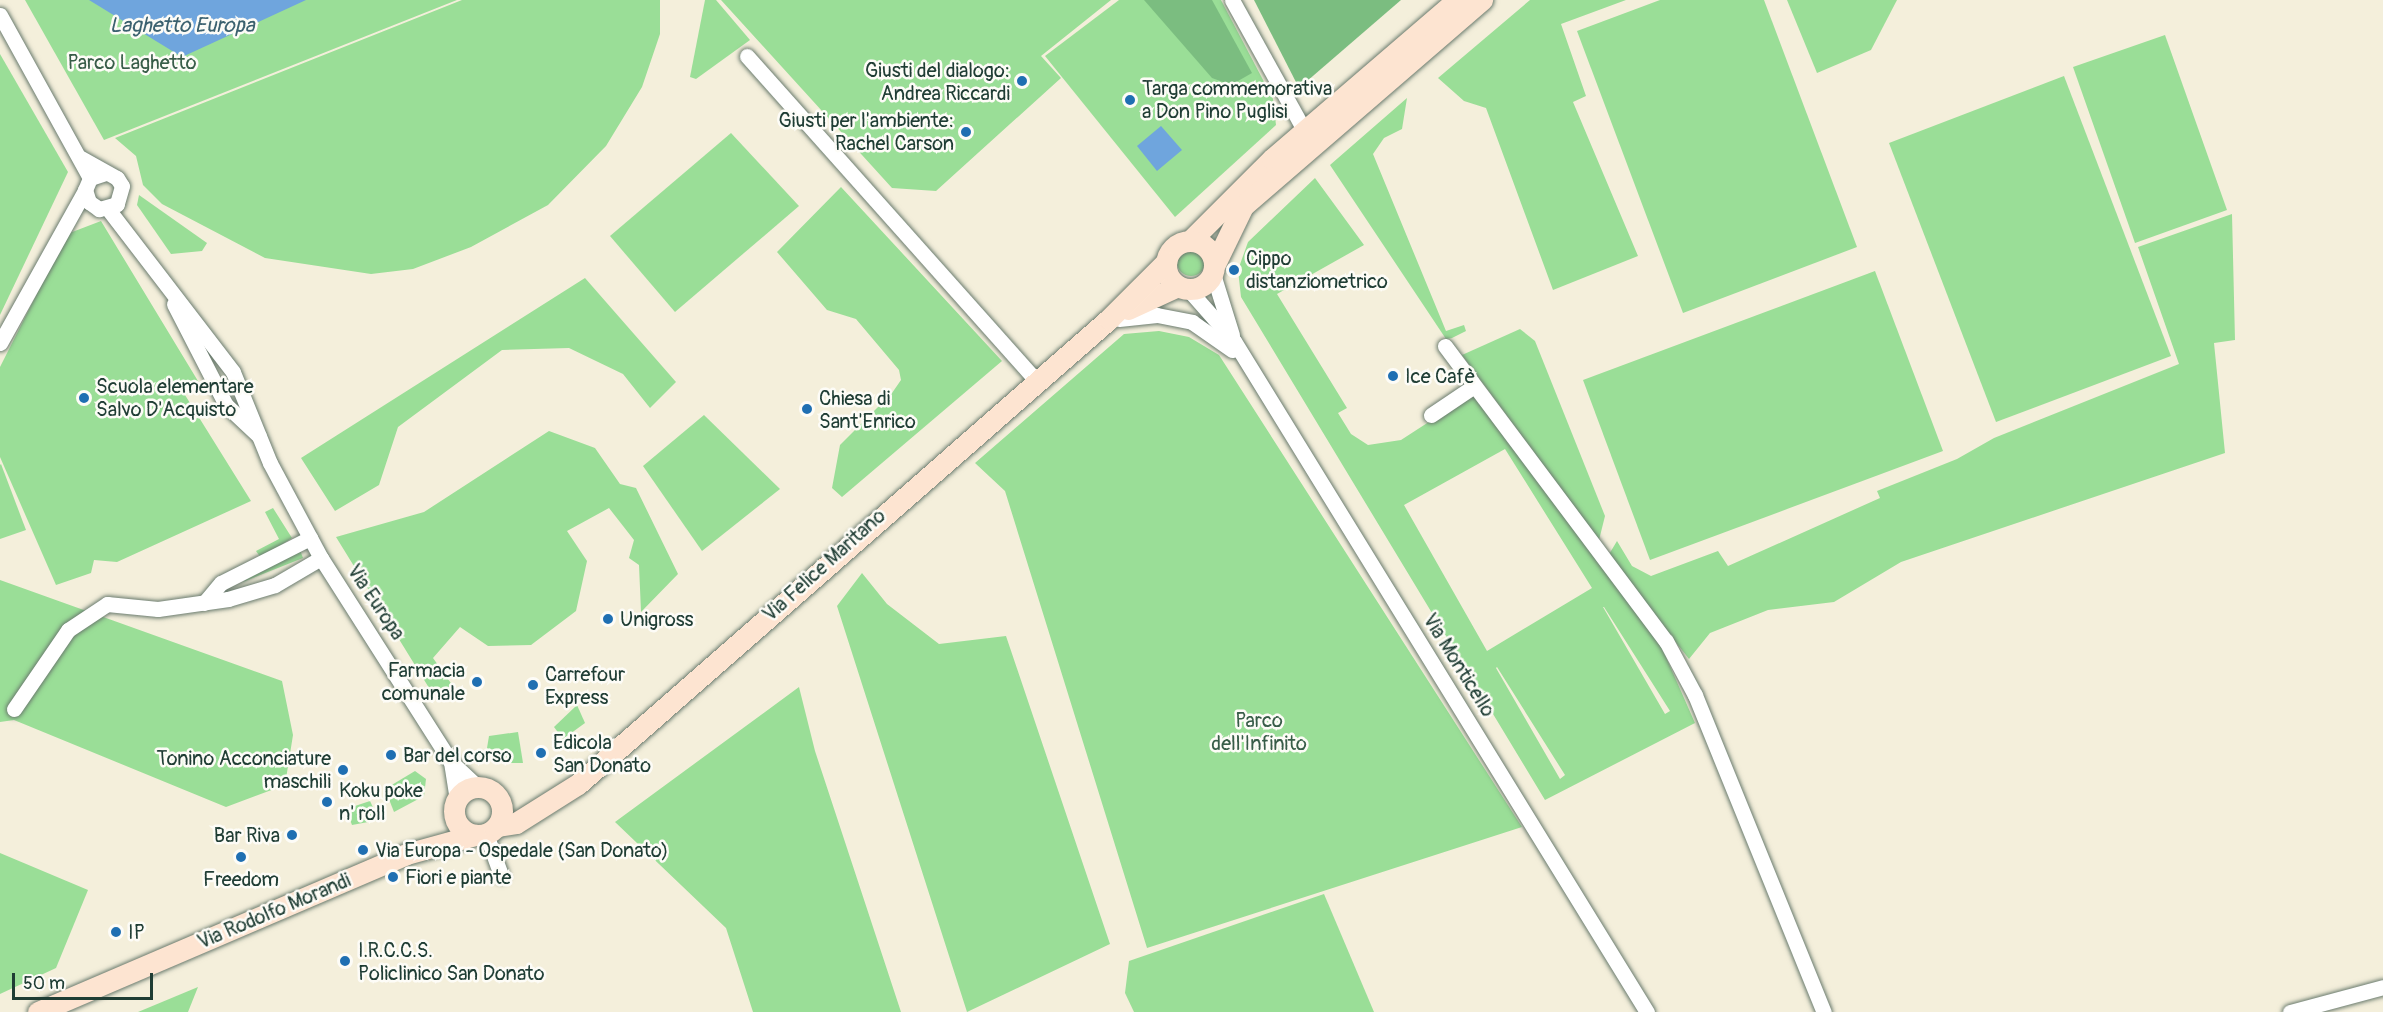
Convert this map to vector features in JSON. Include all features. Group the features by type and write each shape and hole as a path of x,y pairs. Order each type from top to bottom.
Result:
{"street":[{"path":"1232,0 1308,137"},
{"path":"1457,0 1308,137 1190,241 1174,247 1166,262 1183,287 1214,269 1235,216 1308,137 1482,0"},
{"name":"Via Europa","path":"0,15 81,158 88,184 89,202 108,207 161,280 233,372 259,436 321,558 451,762 478,787"},
{"path":"747,56 1037,381"},
{"name":"Via Europa","path":"81,158 122,186 108,207"},
{"path":"0,343 67,214 88,184 105,173"},
{"path":"67,214 108,207"},
{"path":"1190,241 1211,252 1214,269"},
{"name":"Via Felice Maritano","path":"486,832 516,823 537,807 578,784 1103,324 1166,262"},
{"name":"Via Monticello","path":"1214,269 1234,341"},
{"name":"Via Europa","path":"161,280 226,405 259,436"},
{"name":"Via Felice Maritano","path":"1103,324 1183,287"},
{"name":"Via Monticello","path":"1183,287 1234,341 1647,1012"},
{"path":"1103,324 1137,316 1192,322 1228,345 1267,394"},
{"path":"1445,346 1666,641 1695,695 1824,1012"},
{"path":"1431,415 1474,386"},
{"path":"204,603 221,583 310,538"},
{"name":"Via Europa","path":"14,709 68,630 107,604 158,609 204,603 275,585 321,558"},
{"name":"Via Europa","path":"451,762 456,809"},
{"path":"478,787 514,806 537,807"},
{"name":"Via Rodolfo Morandi","path":"411,852 478,787"},
{"path":"486,832 503,811 498,796"},
{"path":"456,809 486,832 501,875"},
{"name":"Via Rodolfo Morandi","path":"38,1012 411,852 486,832"},
{"path":"2290,1012 2383,987"}],"green space":[{"name":"Parco Laghetto","path":"25,0 457,0 104,140"},
{"path":"462,0 660,0 660,34 642,87 606,146 548,205 471,247 413,269 371,274 265,258 162,204 143,185 136,156 115,138"},
{"path":"705,0 716,0 750,40 696,79 690,77"},
{"path":"721,0 1111,0 1041,56 1061,78 936,191 892,188"},
{"path":"1119,0 1221,0 1273,99 1276,125 1175,217 1045,56"},
{"path":"1144,0 1212,0 1252,73 1231,85 1212,78"},
{"path":"1254,0 1401,0 1299,88"},
{"path":"1530,0 1626,0 1561,24 1586,96 1573,102 1638,256 1553,290 1486,108 1464,101 1438,78"},
{"path":"1660,0 1764,0 1857,247 1683,313 1577,31"},
{"path":"1787,0 1897,0 1871,50 1817,73"},
{"path":"2165,35 2227,210 2135,243 2073,67"},
{"path":"0,54 68,172 0,315"},
{"path":"2064,76 2171,356 1996,422 1889,143"},
{"path":"1407,98 1402,129 1384,138 1373,154 1446,331 1464,325 1466,331 1452,338 1446,339 1330,165"},
{"path":"731,133 799,206 675,312 610,236"},
{"path":"1315,178 1364,245 1277,294 1347,408 1338,413 1351,434 1368,445 1401,440 1475,392 1658,639 1695,723 1545,800 1241,297 1238,270 1248,242","holes":["1505,449 1592,588 1487,651 1404,505","1603,607 1670,711 1665,714","1496,668 1565,775 1560,779"]},
{"path":"841,187 1002,361 842,497 832,488 840,445 892,393 901,380 899,370 856,319 827,310 777,252"},
{"path":"139,195 207,243 202,251 171,254 137,205"},
{"path":"2232,214 2235,340 2214,343 2225,453 1901,562 1834,602 1768,610 1710,633 1689,659 1608,556 1617,541 1632,566 1651,576 1718,551 1728,566 1880,498 1877,491 1957,459 1994,438 2179,364 2138,247"},
{"path":"101,221 201,386 185,395 251,501 117,562 94,560 91,573 56,585 0,457 0,367 67,234"},
{"path":"1191,248 1201,252 1205,262 1201,272 1191,276 1181,272 1177,262 1181,252"},
{"path":"1875,271 1943,451 1650,560 1583,380"},
{"path":"585,278 676,382 650,408 623,374 569,348 502,350 398,427 379,485 335,511 301,458"},
{"path":"1520,329 1535,341 1605,516 1599,540 1462,355"},
{"name":"Parco dell'Infinito","path":"1159,331 1189,337 1219,355 1522,827 1147,948 1005,491 975,463 1124,334"},
{"path":"704,415 780,489 702,551 643,466"},
{"path":"549,431 595,448 620,484 636,488 678,574 641,612 639,565 629,558 634,540 609,508 567,531 587,561 576,611 531,645 488,646 460,627 433,658 453,686 434,696 336,537 424,512"},
{"path":"0,465 26,530 0,539"},
{"path":"273,508 292,538 261,558 256,551 279,539 265,512"},
{"path":"300,550 303,558 243,582 252,574"},
{"path":"862,573 887,604 939,644 1006,636 1110,944 967,1012 837,606"},
{"path":"0,580 282,681 293,735 285,785 226,807 14,720 0,722"},
{"path":"799,687 815,751 901,1012 753,1012 726,928 615,822"},
{"path":"577,705 585,723 563,739 554,727"},
{"path":"518,732 523,763 505,763 487,748 489,736"},
{"path":"415,771 426,779 424,796 394,812 385,789"},
{"path":"370,801 379,820 352,825 346,809"},
{"path":"0,853 88,890 56,968 0,994"},
{"path":"1324,894 1374,1012 1134,1012 1125,993 1129,961"},
{"path":"198,987 188,1012 138,1012"}],"water":[{"name":"Laghetto Europa","path":"89,0 306,0 182,57"},
{"path":"1161,126 1182,150 1157,171 1137,146"}],"place":[{"name":"Giusti del dialogo: Andrea Riccardi","path":"1022,81"},
{"name":"Targa commemorativa a Don Pino Puglisi","path":"1130,100"},
{"name":"Giusti per l'ambiente: Rachel Carson","path":"966,132"},
{"name":"Cippo distanziometrico","path":"1234,270"},
{"name":"Ice Cafè","path":"1393,376"},
{"name":"Scuola elementare Salvo D'Acquisto","path":"84,398"},
{"name":"Chiesa di Sant'Enrico","path":"807,409"},
{"name":"Unigross","path":"608,619"},
{"name":"Farmacia comunale","path":"477,682"},
{"name":"Carrefour Express","path":"533,685"},
{"name":"Edicola San Donato","path":"541,753"},
{"name":"Bar del corso","path":"391,755"},
{"name":"Tonino Acconciature maschili","path":"343,770"},
{"name":"Koku poke n' roll","path":"327,802"},
{"name":"Bar Riva","path":"292,835"},
{"name":"Via Europa - Ospedale (San Donato)","path":"363,850"},
{"name":"Freedom","path":"241,857"},
{"name":"Fiori e piante","path":"393,877"},
{"name":"IP","path":"116,932"},
{"name":"I.R.C.C.S. Policlinico San Donato","path":"345,961"}]}
